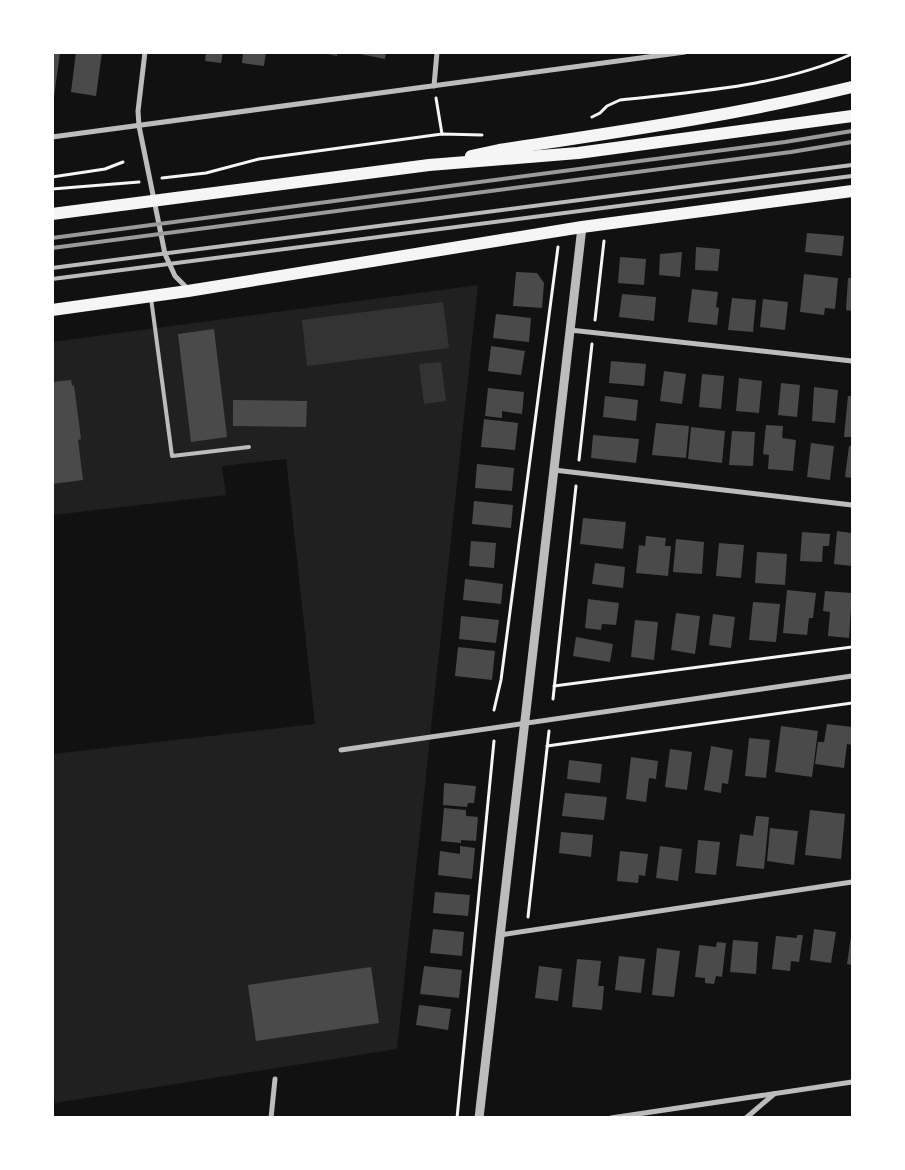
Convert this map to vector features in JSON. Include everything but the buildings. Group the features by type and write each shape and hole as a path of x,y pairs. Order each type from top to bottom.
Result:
{"main road":[{"path":"429,165 499,150 730,112 815,96 852,86"},
{"path":"52,214 429,165 578,153 852,116"},
{"path":"52,310 151,296 606,223 852,191"}],"street":[{"path":"145,52 138,111 139,126 165,254 175,276 188,290"},
{"path":"434,86 437,52"},
{"path":"52,137 685,52"},
{"path":"480,1118 582,227"},
{"path":"570,330 852,361"},
{"path":"554,470 852,505"},
{"path":"341,750 852,676"},
{"path":"500,935 852,882"},
{"path":"271,1118 275,1079"},
{"path":"611,1118 852,1082"},
{"path":"746,1118 774,1094"}],"lane":[{"path":"52,268 852,166"},
{"path":"52,279 852,176"},
{"path":"151,296 172,456 249,447"}],"path":[{"path":"586,121 600,113 607,106 620,100 704,92 746,85 831,64 852,54"},
{"path":"434,86 442,134"},
{"path":"52,189 127,184 206,173 259,159 442,134 490,134"},
{"path":"52,177 105,169 123,162"},
{"path":"594,326 606,223"},
{"path":"494,710 502,670 560,230"},
{"path":"553,699 593,338"},
{"path":"554,686 852,647"},
{"path":"547,746 852,703"},
{"path":"528,917 549,731"},
{"path":"457,1118 494,741"}],"shaded area":[{"path":"478,285 397,1049 55,1103 52,1085 53,754 315,724 286,459 222,466 226,495 53,515 52,342"},
{"path":"443,302 449,348 307,366 302,320"},
{"path":"441,362 446,401 424,404 419,364"}],"railway":[{"path":"52,238 785,142 852,131"},
{"path":"52,248 791,152 852,142"}]}
